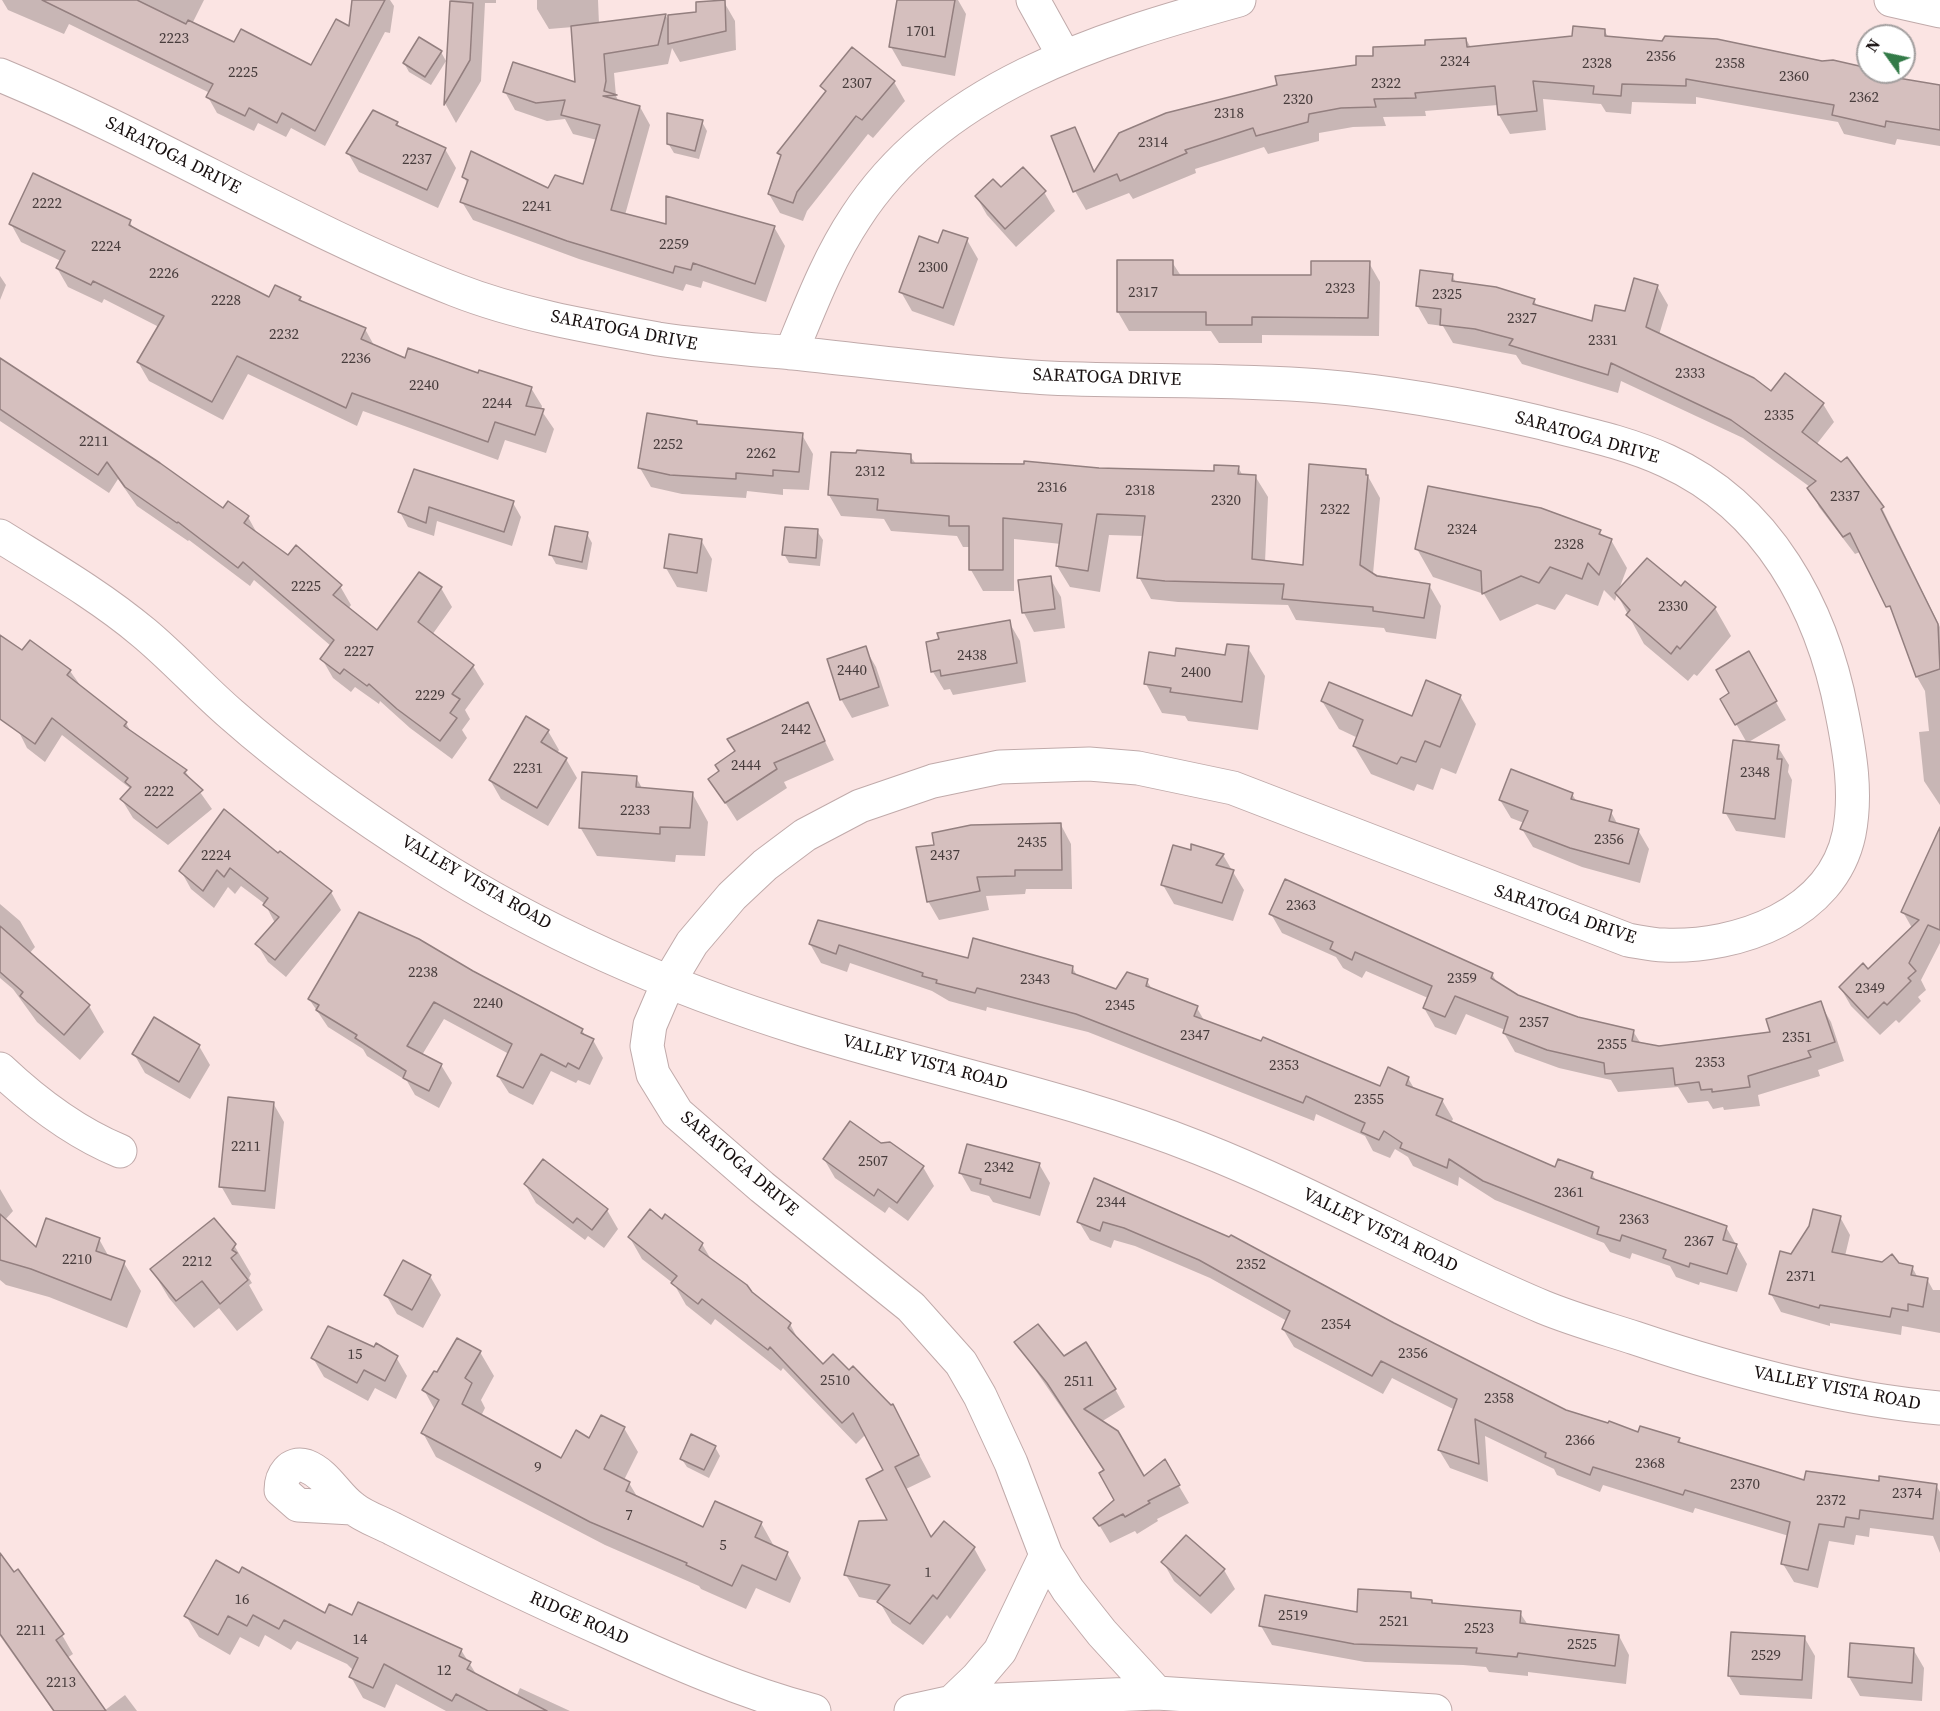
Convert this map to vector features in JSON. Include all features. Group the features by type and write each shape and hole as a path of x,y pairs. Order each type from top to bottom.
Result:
{"street":[{"path":"1033,0 1064,56"},
{"path":"791,353 818,287 855,218 891,171 937,128 973,103 1064,56 1162,21 1239,0"},
{"path":"1891,0 1940,11"},
{"name":"SARATOGA DRIVE","path":"0,75 63,101 350,244 460,292 556,320 732,350 791,353 857,362 1049,378 1261,383 1400,395 1474,407 1636,448 1672,463 1705,482 1759,529 1801,588 1824,642 1840,700 1852,778 1853,801 1848,839 1838,864 1824,886 1806,905 1784,919 1748,933 1698,944 1664,945 1628,940 1590,928 1233,788 1128,767 1089,764 1000,767 933,781 861,806 805,835 765,865 732,896 692,943 668,983 650,1024 647,1046 653,1074 677,1113 762,1187 911,1307 961,1363 980,1396 1011,1463 1046,1555 1068,1590 1102,1633 1157,1693"},
{"name":"VALLEY VISTA ROAD","path":"0,536 55,570 142,632 232,716 329,790 433,862 526,915 668,983 806,1030 1088,1108 1199,1148 1295,1190 1452,1266 1547,1308 1625,1335 1692,1357 1804,1386 1940,1408"},
{"path":"0,1069 65,1123 86,1137 120,1151"},
{"name":"RIDGE ROAD","path":"352,1508 495,1581 658,1655 766,1698 814,1711"},
{"path":"952,1702 1000,1651 1046,1555"},
{"path":"911,1711 952,1702 1157,1693 1435,1711"}],"building":[{"path":"42,0 137,0 186,24 188,20 234,42 241,29 311,65 336,19 349,26 352,0 385,0 315,131 282,113 277,123 249,108 245,116 206,97 213,84"},
{"path":"725,0 726,31 668,44 668,15 696,12 696,2"},
{"path":"897,0 955,0 945,57 889,47"},
{"path":"450,1 473,3 470,60 444,105"},
{"path":"666,14 658,45 604,54 606,81 604,91 617,95 603,96 640,106 611,210 666,224 666,196 775,226 755,284 693,263 691,270 675,266 673,273 567,241 460,202 468,180 462,177 471,151 548,188 555,175 583,184 600,125 561,115 565,100 536,103 503,92 513,62 575,82 571,26"},
{"path":"1573,26 1605,29 1605,36 1662,41 1665,36 1717,39 1822,61 1833,60 1856,65 1856,84 1916,84 1916,81 1940,85 1940,130 1886,121 1885,127 1832,115 1834,105 1686,79 1686,86 1622,84 1621,96 1593,94 1594,86 1533,81 1537,111 1498,115 1495,86 1415,93 1416,98 1374,99 1376,107 1341,108 1309,114 1308,122 1256,136 1253,128 1185,150 1187,153 1120,181 1117,174 1073,192 1051,136 1075,127 1094,172 1119,133 1166,113 1277,85 1275,76 1356,65 1356,56 1373,56 1373,47 1425,45 1425,40 1466,38 1467,47 1572,36"},
{"path":"419,37 442,51 425,77 403,63"},
{"path":"852,47 895,81 862,120 856,116 797,192 793,203 768,194 781,155 777,153 826,91 820,86"},
{"path":"373,110 398,122 396,125 446,148 427,190 346,153"},
{"path":"667,113 703,120 695,151 667,144"},
{"path":"1023,167 1046,191 1005,229 975,196 993,179 1001,187"},
{"path":"33,173 131,220 129,225 269,297 275,285 301,297 299,300 366,328 361,339 405,358 408,348 478,373 479,370 532,387 526,406 544,409 535,435 495,422 488,442 352,393 346,408 237,356 212,402 137,362 164,316 93,281 91,285 56,268 65,251 9,224"},
{"path":"943,230 968,238 943,308 899,292 919,236 938,243"},
{"path":"1117,260 1173,260 1173,275 1311,275 1311,261 1370,261 1368,318 1252,317 1252,325 1206,325 1206,312 1117,312"},
{"path":"1420,270 1453,274 1452,281 1496,287 1535,299 1533,304 1592,321 1595,305 1625,311 1634,278 1658,285 1646,327 1754,378 1771,391 1785,373 1824,403 1802,432 1841,462 1847,457 1884,507 1881,509 1938,624 1940,669 1916,677 1890,606 1886,607 1850,533 1843,537 1807,488 1816,481 1731,420 1611,363 1608,375 1509,345 1513,339 1475,329 1440,325 1441,309 1416,306"},
{"path":"0,358 160,463 223,508 228,501 249,516 244,523 288,555 296,545 342,585 333,595 377,630 419,572 442,587 418,622 474,665 452,694 460,699 450,713 457,718 440,741 397,709 369,684 367,686 344,669 340,674 320,659 334,640 243,562 238,568 178,522 125,487 107,462 98,475 0,409"},
{"path":"647,413 697,421 697,424 803,433 799,472 773,470 773,476 736,473 736,479 670,475 638,468"},
{"path":"857,450 911,454 911,463 1024,464 1024,461 1099,468 1214,471 1214,465 1239,466 1238,474 1256,475 1252,559 1303,565 1309,464 1366,469 1366,475 1368,475 1360,565 1377,576 1430,584 1424,618 1373,611 1373,607 1282,599 1284,584 1165,581 1137,578 1145,516 1097,514 1088,571 1056,566 1062,524 1003,518 1003,570 969,570 969,526 949,526 949,516 877,510 878,499 828,495 831,452 856,453"},
{"path":"414,469 514,501 504,532 429,507 426,523 398,512"},
{"path":"1428,486 1541,508 1601,530 1599,534 1612,539 1599,575 1588,563 1582,579 1550,567 1539,583 1521,576 1482,594 1481,571 1415,549"},
{"path":"555,526 588,532 582,562 549,555"},
{"path":"785,527 818,529 816,558 782,555"},
{"path":"669,534 702,539 697,573 664,568"},
{"path":"1647,558 1681,586 1685,581 1716,607 1680,649 1677,646 1671,654 1626,615 1630,610 1615,593"},
{"path":"1051,576 1055,609 1022,613 1018,580"},
{"path":"1010,620 1017,663 941,676 940,670 931,672 926,642 939,639 937,633"},
{"path":"0,635 22,650 30,640 71,670 67,675 127,722 124,726 187,770 184,773 203,790 157,828 120,799 131,787 125,782 128,778 52,718 35,744 0,719"},
{"path":"1227,644 1249,646 1242,702 1170,692 1171,688 1144,684 1149,652 1175,656 1176,648 1225,655"},
{"path":"866,646 879,687 840,700 827,659"},
{"path":"1749,651 1777,701 1735,725 1720,699 1729,693 1716,670"},
{"path":"1426,680 1461,695 1440,747 1425,741 1416,762 1401,757 1397,764 1353,746 1363,720 1321,701 1329,682 1412,716"},
{"path":"808,702 825,741 774,763 777,769 725,803 708,779 719,771 715,765 735,751 727,739"},
{"path":"526,716 549,730 541,742 567,758 537,808 489,780"},
{"path":"1733,740 1779,745 1777,759 1782,759 1775,819 1723,813"},
{"path":"1511,769 1573,793 1571,799 1612,810 1609,821 1639,829 1629,864 1570,848 1520,829 1528,811 1499,800"},
{"path":"582,772 637,776 636,787 693,792 690,828 660,827 660,834 579,828"},
{"path":"224,809 278,853 280,851 332,891 275,960 255,944 279,917 263,905 268,898 230,868 224,877 217,870 203,891 179,871"},
{"path":"1061,823 1062,870 1015,870 1015,876 977,877 980,891 927,902 916,847 934,845 932,833 971,825"},
{"path":"1940,827 1940,930 1928,925 1909,963 1916,971 1908,978 1911,981 1887,1005 1884,1002 1868,1018 1839,987 1863,963 1868,969 1919,920 1901,912"},
{"path":"1191,844 1224,854 1216,865 1234,870 1222,903 1161,885 1173,845 1191,850"},
{"path":"1285,879 1493,973 1491,978 1518,995 1578,1017 1634,1030 1632,1041 1659,1046 1770,1032 1766,1019 1821,1001 1835,1042 1808,1051 1811,1057 1748,1076 1750,1087 1712,1092 1712,1089 1701,1090 1699,1082 1675,1085 1673,1068 1605,1074 1604,1063 1547,1050 1503,1033 1508,1017 1455,996 1445,1017 1423,1008 1432,986 1355,952 1352,960 1330,949 1333,942 1269,914"},
{"path":"359,912 419,939 473,971 583,1029 581,1033 594,1039 579,1069 568,1063 566,1067 541,1054 523,1088 497,1076 512,1044 434,1002 407,1046 442,1064 429,1091 403,1078 406,1071 355,1038 357,1035 316,1010 319,1005 308,999"},
{"path":"818,920 968,958 973,938 1073,966 1072,973 1116,989 1127,972 1148,979 1146,986 1198,1006 1194,1016 1261,1041 1263,1037 1380,1086 1388,1067 1409,1077 1406,1085 1443,1099 1436,1115 1555,1167 1558,1159 1593,1172 1591,1178 1727,1226 1723,1240 1737,1244 1727,1274 1690,1263 1689,1267 1663,1258 1666,1250 1622,1235 1620,1241 1597,1234 1599,1227 1483,1181 1449,1159 1447,1168 1400,1148 1402,1143 1384,1131 1379,1140 1361,1132 1365,1123 1306,1096 1303,1103 1076,1014 977,988 975,993 936,983 937,980 922,976 923,973 839,945 836,954 809,944"},
{"path":"0,926 90,1005 64,1035 20,996 23,992 0,972"},
{"path":"154,1017 200,1045 179,1082 132,1054"},
{"path":"228,1097 274,1102 265,1191 219,1187"},
{"path":"850,1121 881,1143 890,1142 924,1166 897,1203 878,1189 874,1196 823,1159"},
{"path":"967,1144 1040,1163 1030,1198 980,1184 981,1179 959,1173"},
{"path":"543,1159 608,1209 592,1230 577,1218 573,1223 524,1184"},
{"path":"1094,1178 1229,1237 1231,1235 1394,1323 1566,1410 1608,1423 1609,1421 1638,1432 1640,1426 1680,1438 1678,1442 1804,1480 1806,1471 1879,1481 1879,1476 1937,1484 1933,1519 1860,1510 1859,1519 1846,1517 1844,1527 1819,1524 1808,1570 1781,1564 1790,1522 1685,1490 1683,1495 1593,1467 1590,1475 1545,1457 1546,1453 1475,1419 1479,1464 1438,1450 1457,1399 1381,1361 1372,1376 1282,1329 1290,1311 1199,1260 1124,1228 1103,1222 1100,1231 1077,1222"},
{"path":"650,1209 662,1219 665,1214 703,1243 699,1250 747,1285 752,1292 791,1323 788,1328 823,1364 833,1354 849,1370 853,1366 891,1405 893,1404 919,1455 895,1467 931,1537 944,1521 975,1547 937,1599 933,1595 910,1624 877,1602 890,1585 844,1575 859,1521 887,1520 866,1479 883,1470 853,1413 842,1423 770,1347 768,1350 702,1299 698,1304 671,1283 677,1276 628,1237"},
{"path":"1813,1209 1841,1216 1832,1252 1882,1262 1892,1254 1899,1263 1913,1266 1911,1275 1928,1278 1923,1307 1908,1304 1908,1311 1892,1308 1890,1317 1820,1305 1819,1308 1769,1294 1780,1251 1791,1254 1809,1226"},
{"path":"0,1214 36,1247 46,1218 100,1238 96,1251 125,1261 111,1300 31,1269 0,1260"},
{"path":"214,1218 236,1244 232,1250 237,1253 231,1258 248,1280 220,1304 202,1281 176,1301 150,1269"},
{"path":"403,1260 431,1275 412,1310 384,1295"},
{"path":"1038,1324 1064,1356 1086,1342 1116,1389 1084,1409 1118,1431 1144,1476 1165,1459 1180,1485 1148,1501 1150,1503 1125,1517 1123,1514 1099,1526 1093,1518 1114,1500 1099,1473 1104,1470 1047,1383 1014,1342"},
{"path":"328,1326 374,1347 376,1343 398,1356 385,1381 364,1370 357,1383 311,1358"},
{"path":"457,1338 481,1351 465,1378 472,1383 462,1404 561,1458 576,1430 589,1438 601,1415 625,1427 604,1469 630,1482 626,1491 703,1527 715,1501 762,1522 755,1537 788,1552 776,1580 742,1565 732,1586 686,1565 687,1563 590,1522 421,1433 439,1400 422,1390 434,1371 437,1372"},
{"path":"691,1434 716,1446 704,1470 680,1459"},
{"path":"1186,1535 1225,1569 1200,1596 1161,1562"},
{"path":"0,1553 14,1572 18,1569 64,1634 56,1640 106,1711 54,1711 0,1634"},
{"path":"216,1560 239,1573 242,1567 325,1613 329,1604 352,1615 358,1602 462,1649 459,1656 471,1662 467,1669 547,1711 488,1711 456,1694 452,1701 384,1664 373,1688 349,1677 358,1658 284,1620 279,1629 253,1615 247,1626 228,1616 218,1635 184,1616"},
{"path":"1358,1589 1411,1592 1411,1598 1432,1600 1432,1603 1521,1611 1520,1623 1619,1635 1615,1666 1518,1653 1517,1657 1476,1653 1477,1648 1354,1644 1259,1626 1265,1595 1357,1612"},
{"path":"1731,1632 1805,1636 1802,1680 1728,1676"},
{"path":"1850,1643 1914,1648 1912,1683 1848,1677"}]}
